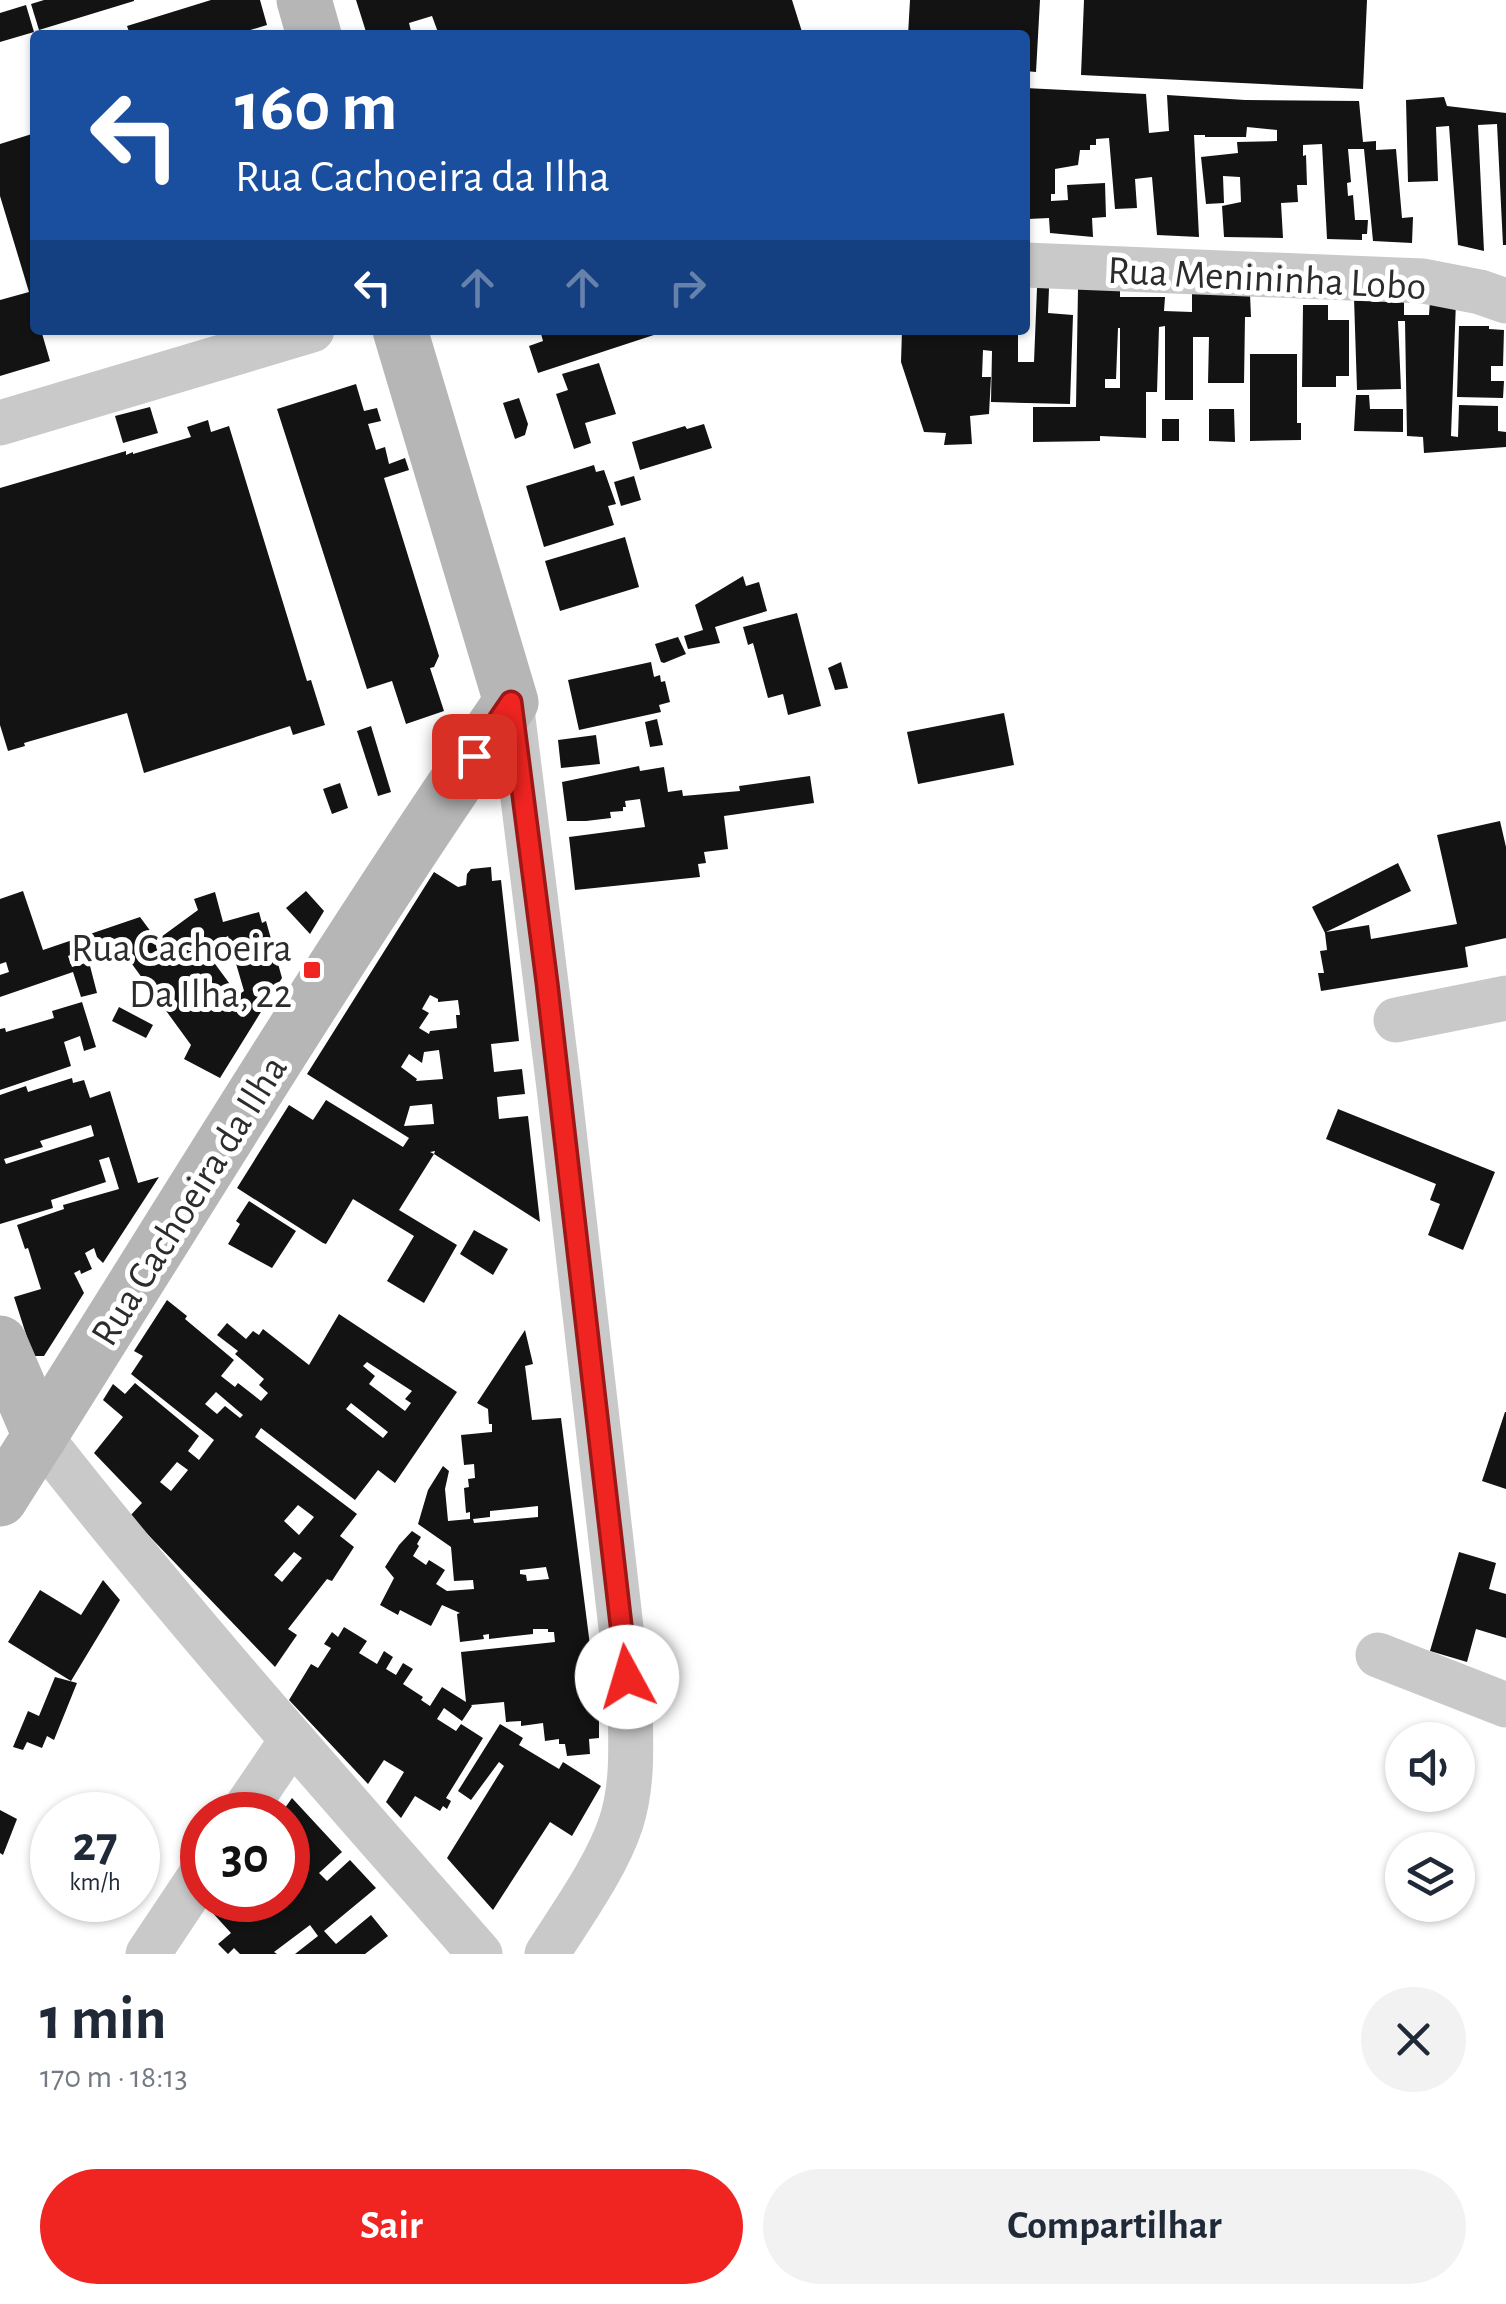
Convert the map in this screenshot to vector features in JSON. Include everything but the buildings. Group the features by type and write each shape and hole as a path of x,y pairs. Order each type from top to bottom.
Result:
{"street":[{"path":"304,0 313,30"},
{"name":"Rua Menininha Lobo","path":"1030,265 1423,281 1506,301"},
{"path":"0,423 295,335"},
{"path":"401,335 511,702 621,1619 631,1768 621,1823 593,1882 547,1954"},
{"name":"Rua Cachoeira da Ilha","path":"0,1500 343,952 511,702"},
{"path":"1396,1020 1506,998"},
{"path":"0,1344 40,1436 105,1519 480,1954"},
{"path":"1378,1655 1506,1704"},
{"path":"257,1792 292,1740"},
{"path":"148,1954 180,1906"}],"place":[{"name":"Rua Cachoeira Da Ilha, 22","path":"312,970"}],"route":[{"path":"474,756 511,702 627,1677"}]}
